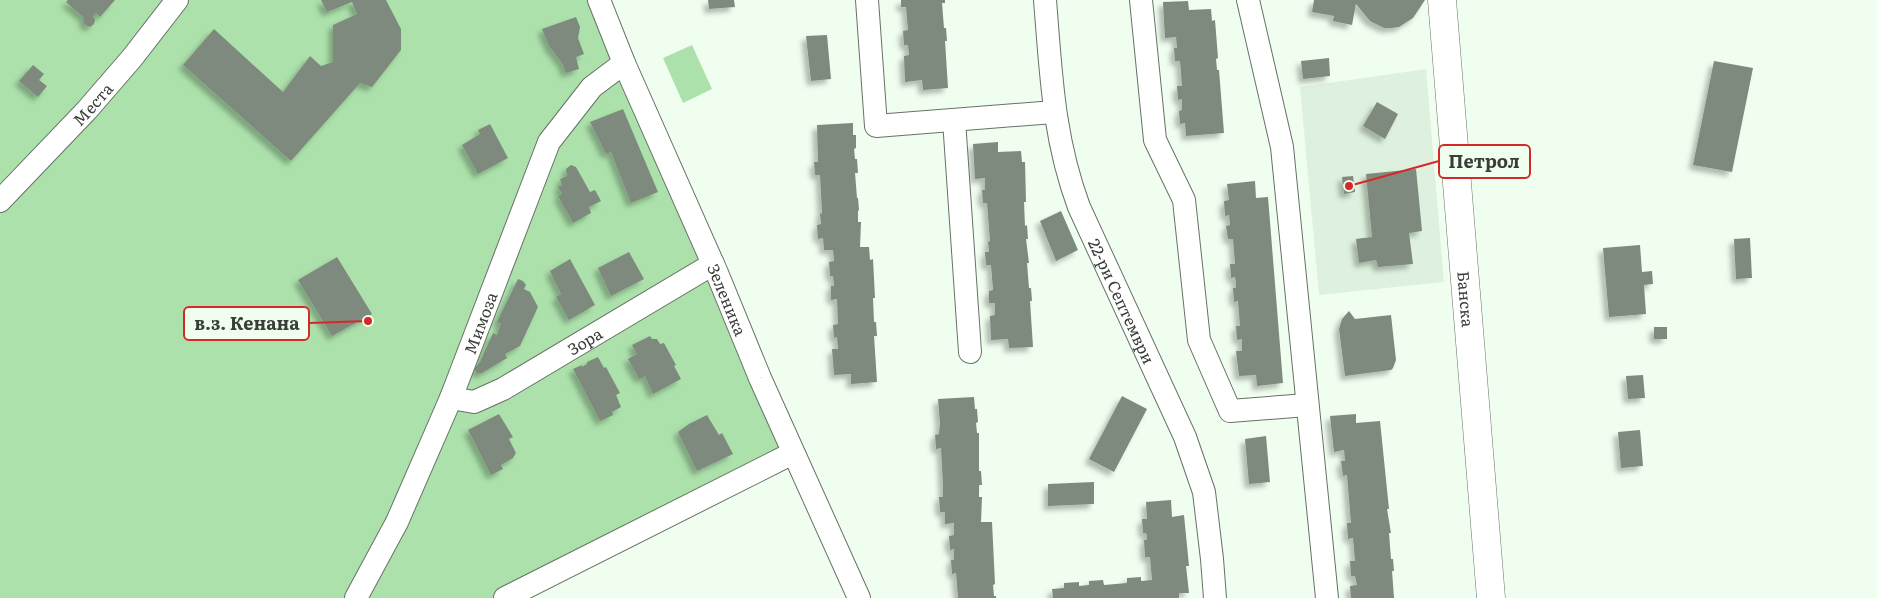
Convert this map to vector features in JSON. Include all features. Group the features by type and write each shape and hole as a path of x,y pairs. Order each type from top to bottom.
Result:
{"street":[{"name":"Места","path":"0,202 88,110 132,58 176,0"},
{"name":"Зеленика","path":"599,0 624,63 713,264 760,378 859,598"},
{"path":"867,0 876,126 1054,112"},
{"name":"22-ри Септември","path":"1045,0 1054,112 1068,178 1079,207 1185,437 1204,492 1215,598"},
{"path":"1142,0 1156,140 1184,200 1199,340 1230,411 1308,405"},
{"path":"1248,0 1282,147 1326,598"},
{"name":"Банска","path":"1442,0 1491,598"},
{"name":"Мимоза","path":"356,598 397,522 451,398 549,142 592,87 624,63"},
{"path":"954,120 970,352"},
{"name":"Зора","path":"451,398 474,402 503,389 713,264"},
{"path":"506,598 793,453"}],"shaded area":[{"path":"1426,69 1444,282 1319,295 1300,87"}],"green space":[{"path":"0,0 599,0 793,453 517,598 0,598"},
{"path":"692,45 712,89 683,103 663,58"}],"building":[{"path":"68,0 115,0 100,17 96,13 93,16 94,24 90,27 84,24 84,18 66,2"},
{"path":"321,0 386,0 401,29 401,50 372,87 360,83 291,161 183,65 214,29 283,92 310,56 321,66 333,62 333,25 357,14 352,2 327,12"},
{"path":"708,0 734,0 735,7 709,9"},
{"path":"901,0 945,0 945,3 942,3 947,41 945,41 948,88 923,90 922,80 905,82 904,56 909,55 908,45 904,45 903,31 908,30 906,7 901,7"},
{"path":"1314,0 1425,0 1413,18 1399,27 1384,28 1370,21 1356,4 1352,25 1333,21 1334,16 1312,12"},
{"path":"1188,1 1189,10 1211,9 1212,21 1215,20 1218,58 1216,59 1217,70 1219,70 1224,133 1186,136 1185,123 1180,124 1179,111 1182,110 1182,99 1178,100 1177,86 1182,86 1180,61 1175,61 1174,48 1177,48 1176,37 1165,38 1163,2"},
{"path":"576,17 580,27 578,38 584,54 576,57 579,69 566,73 562,63 549,46 542,29"},
{"path":"827,35 831,79 811,81 806,36"},
{"path":"1329,58 1330,76 1303,79 1301,61"},
{"path":"1714,61 1753,68 1732,172 1693,165"},
{"path":"33,65 44,74 39,80 47,86 38,97 19,81"},
{"path":"1377,102 1398,114 1385,139 1363,126"},
{"path":"623,109 658,192 631,203 611,152 606,154 590,122"},
{"path":"853,123 853,135 856,135 856,148 854,149 858,173 855,173 859,210 858,222 861,222 860,247 869,247 870,260 873,259 874,322 876,322 877,336 874,336 877,382 851,384 851,374 834,375 832,349 838,349 837,337 834,338 833,325 838,324 837,299 831,300 831,286 834,286 833,276 830,276 829,262 834,261 833,250 824,250 823,238 818,239 817,225 821,224 820,214 822,213 820,175 815,175 814,162 818,162 817,125"},
{"path":"490,124 508,158 478,174 462,145 480,134 478,130"},
{"path":"998,142 998,152 1021,151 1022,162 1025,162 1025,226 1027,225 1028,239 1026,239 1029,263 1027,263 1032,301 1030,301 1033,347 1009,348 1008,339 991,340 990,316 995,315 995,303 989,303 989,291 993,290 991,265 986,265 985,252 989,252 988,242 990,241 987,203 983,203 982,190 985,190 985,178 975,179 973,144"},
{"path":"571,165 576,167 590,192 595,190 601,201 589,207 591,213 573,223 558,196 562,194 558,187 562,185 560,179 567,176 566,169"},
{"path":"1416,169 1422,231 1409,233 1413,264 1378,267 1376,260 1359,263 1356,239 1372,237 1366,174"},
{"path":"1353,176 1355,192 1344,194 1342,177"},
{"path":"1255,181 1256,198 1268,197 1283,383 1257,386 1256,375 1239,376 1236,351 1242,351 1242,339 1237,340 1236,326 1240,326 1238,301 1234,302 1233,288 1236,288 1236,283 1235,277 1231,278 1230,264 1235,264 1233,239 1228,239 1226,226 1230,225 1229,215 1225,216 1224,201 1229,200 1227,184"},
{"path":"1061,211 1078,250 1056,261 1040,221"},
{"path":"1750,238 1752,278 1736,279 1734,239"},
{"path":"1640,245 1642,272 1652,271 1653,284 1644,285 1646,314 1609,317 1603,248"},
{"path":"629,252 644,279 611,296 598,268"},
{"path":"337,257 372,314 332,336 298,280"},
{"path":"570,259 595,305 569,320 556,297 561,294 550,271"},
{"path":"518,279 526,285 524,289 530,292 538,307 520,346 505,354 507,358 482,373 477,373 474,369 480,362 493,333 497,335 501,324 497,322"},
{"path":"1349,311 1355,319 1391,315 1396,360 1391,370 1345,376 1339,329 1342,319"},
{"path":"1654,327 1667,327 1667,339 1654,339"},
{"path":"650,336 652,339 657,339 660,344 664,343 681,379 653,394 645,376 639,379 628,359 637,354 632,345"},
{"path":"598,357 604,368 606,367 620,393 616,395 621,407 612,412 613,415 600,421 573,369 582,365 582,367 587,362"},
{"path":"1643,375 1645,398 1628,399 1626,376"},
{"path":"1122,396 1147,409 1114,472 1089,459"},
{"path":"974,397 975,409 977,409 979,471 981,471 982,485 979,485 979,497 982,497 981,522 992,522 995,584 993,585 996,598 958,598 956,573 952,574 951,560 954,560 954,549 950,550 949,536 954,535 954,523 945,524 945,512 940,512 939,497 943,497 941,448 936,449 935,435 939,434 940,423 938,399"},
{"path":"499,414 513,437 509,439 516,453 513,458 501,465 503,469 491,475 468,430"},
{"path":"1356,414 1356,423 1380,421 1389,509 1387,509 1391,533 1389,533 1394,571 1392,571 1394,598 1351,598 1350,586 1357,585 1355,576 1351,576 1350,561 1355,561 1353,538 1348,539 1347,523 1351,523 1347,475 1343,476 1341,461 1345,461 1344,450 1334,452 1330,416"},
{"path":"707,415 719,435 722,433 733,454 697,471 678,432"},
{"path":"1640,430 1643,466 1621,468 1618,432"},
{"path":"1266,436 1270,482 1249,484 1245,439"},
{"path":"1094,482 1094,504 1048,506 1048,484"},
{"path":"1171,500 1172,517 1184,515 1189,566 1186,566 1189,593 1179,593 1179,598 1053,598 1052,589 1064,588 1064,583 1079,582 1079,586 1089,585 1089,581 1103,580 1104,585 1127,583 1127,578 1141,577 1141,581 1152,580 1150,557 1145,557 1144,540 1147,540 1147,536 1146,533 1143,533 1142,519 1147,519 1146,502"}],"place":[{"name":"Петрол","path":"1349,186"},
{"name":"в.з. Кенана","path":"368,321"}]}
